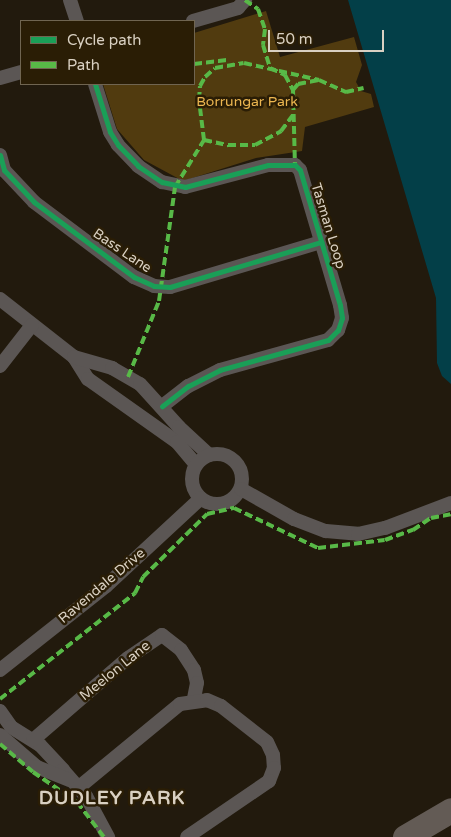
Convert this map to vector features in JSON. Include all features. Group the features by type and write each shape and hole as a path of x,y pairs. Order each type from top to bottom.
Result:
{"highway":[{"path":"405,837 451,810"}],"street":[{"path":"70,0 76,20"},
{"path":"195,20 238,8 245,0"},
{"path":"0,78 20,72"},
{"name":"Tasman Loop","path":"95,85 110,132 118,145 138,166 162,182 185,187 268,165 295,165 300,170 340,305 338,330 328,340 220,370 188,386 162,406"},
{"name":"Bass Lane","path":"0,155 4,170 34,202 134,277 154,286 170,287 321,242"},
{"path":"0,299 74,357 88,379 161,429 196,465"},
{"path":"0,366 32,325"},
{"path":"74,357 112,368 140,384 162,406 179,428 209,455"},
{"path":"209,455 226,455 238,464 242,475 241,490 224,503 213,504 201,498 193,486 192,477 196,465 209,455"},
{"path":"241,490 294,519 326,531 358,534 385,528 451,503"},
{"name":"Ravendale Drive","path":"0,670 106,586 201,498"},
{"name":"Meelon Lane","path":"33,740 128,658 162,636 181,650 194,670 197,683 194,699"},
{"path":"74,784 180,704 194,699 206,700 220,706 267,742 273,755 274,768 269,781 186,837"},
{"path":"0,711 11,727 33,740 74,784 108,837"},
{"path":"0,735 36,768 74,784"}],"green space":[{"name":"Borrungar Park","path":"266,11 280,57 354,37 362,65 356,82 361,91 371,94 374,107 305,127 302,151 256,158 183,181 144,160 117,129 103,85 195,85 195,33"}],"water":[{"path":"348,0 451,0 451,384 442,376 437,363 436,298"}],"marked path":[{"path":"245,0 258,9 265,29 263,45 270,68 285,75 293,90 295,165"},
{"path":"195,64 227,60"},
{"path":"128,377 159,301 175,187 204,140 199,100 200,86 205,77 215,68 244,63 319,80"},
{"path":"293,90 298,84 319,80 346,92 364,88"},
{"path":"204,140 228,145 255,145 281,131 294,114"},
{"path":"0,699 135,593 143,577 207,514 234,508 318,548 385,540 413,530 431,518 451,514"},
{"path":"0,744 33,772 77,802 104,837"}],"cycle path":[{"path":"95,85 110,132 118,145 138,166 162,182 185,187 268,165 295,165 300,170 340,305 342,318 338,330 328,340 220,370 188,386 162,406"},
{"path":"0,155 4,170 34,202 134,277 154,286 170,287 321,242"}],"district":[{"name":"DUDLEY PARK","path":"112,799"}]}
